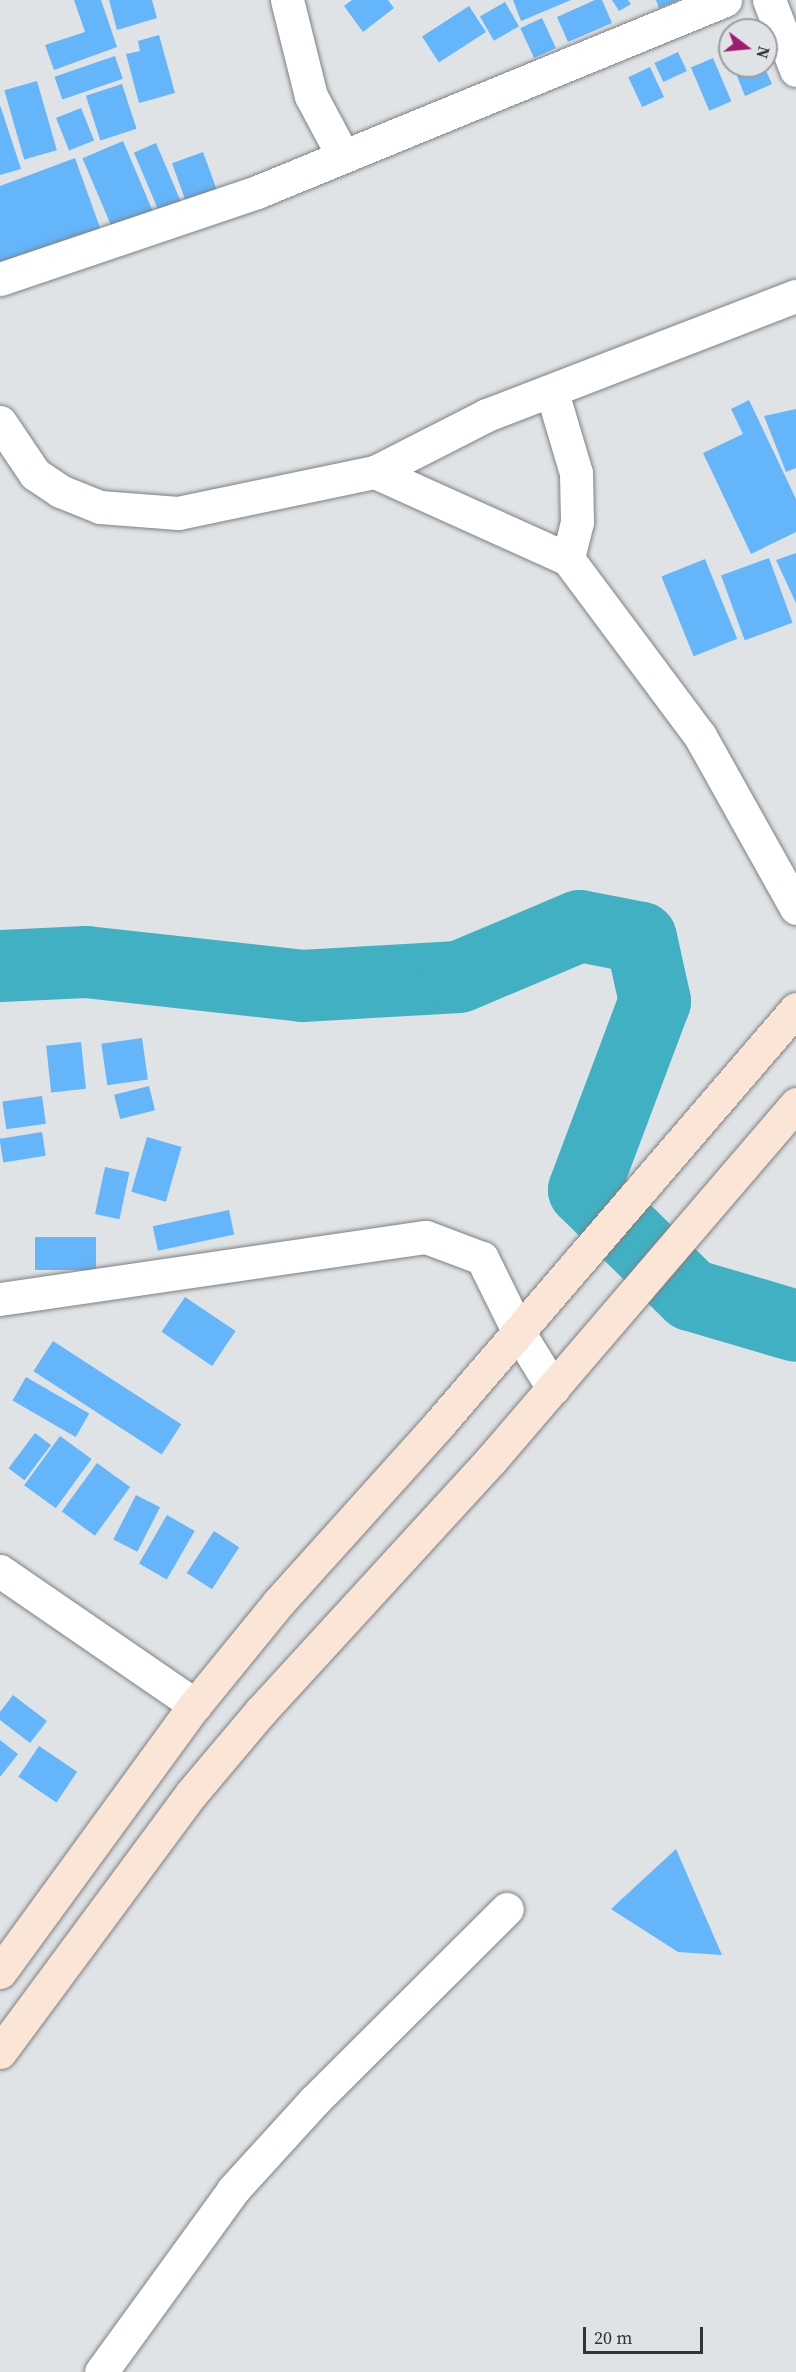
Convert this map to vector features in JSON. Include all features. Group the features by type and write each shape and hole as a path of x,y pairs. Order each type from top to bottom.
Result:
{"main road":[{"path":"0,1972 195,1705 279,1602 519,1333 589,1248 796,1009"},
{"path":"0,2052 141,1860 247,1727 634,1297 796,1104"}],"street":[{"path":"287,0 311,96 342,154"},
{"path":"0,279 175,223 725,0"},
{"path":"769,0 796,70"},
{"path":"0,422 35,474 48,483 100,507 136,512 178,513 375,472 487,415 552,392 796,296"},
{"path":"552,392 576,473 577,522 568,559"},
{"path":"375,472 568,559 700,736 796,908"},
{"path":"0,1299 426,1237 482,1258 519,1333 553,1388"},
{"path":"0,1571 195,1705"},
{"path":"101,2372 234,2190 322,2093 507,1909"}],"building":[{"path":"74,0 101,0 117,47 54,70 45,45 85,32"},
{"path":"109,0 152,0 157,18 117,30"},
{"path":"352,0 388,0 394,8 363,32 344,6"},
{"path":"513,0 571,0 521,21"},
{"path":"595,0 602,0 612,23 568,42 557,17"},
{"path":"612,0 628,0 631,4 619,11"},
{"path":"656,0 679,0 659,8"},
{"path":"505,2 519,26 494,41 480,16"},
{"path":"469,6 486,32 439,62 422,36"},
{"path":"542,18 556,48 534,58 520,28"},
{"path":"159,35 175,93 139,103 126,54 140,51 138,41"},
{"path":"678,52 687,71 663,82 654,63"},
{"path":"115,56 123,79 62,100 54,77"},
{"path":"713,58 718,70 718,78 721,78 731,101 709,111 691,67"},
{"path":"650,67 664,97 642,107 628,77"},
{"path":"738,78 769,78 772,84 745,96"},
{"path":"37,81 57,150 24,160 4,90"},
{"path":"122,84 137,129 100,140 86,96"},
{"path":"0,105 21,169 0,175"},
{"path":"81,108 94,140 69,151 56,118"},
{"path":"123,141 157,220 116,237 82,158"},
{"path":"156,143 182,204 160,213 134,152"},
{"path":"203,152 219,197 188,208 172,163"},
{"path":"75,158 103,236 0,273 0,186"},
{"path":"749,400 796,499 796,532 751,554 703,453 743,434 731,409"},
{"path":"796,409 796,468 786,472 764,416"},
{"path":"796,553 796,603 776,560"},
{"path":"769,558 793,623 745,640 721,575"},
{"path":"705,559 737,639 694,656 661,577"},
{"path":"142,1038 148,1080 107,1085 101,1044"},
{"path":"81,1042 86,1089 51,1092 46,1046"},
{"path":"149,1086 155,1110 120,1119 114,1095"},
{"path":"42,1096 46,1124 6,1129 2,1102"},
{"path":"42,1132 46,1156 3,1162 0,1139"},
{"path":"147,1137 182,1147 166,1202 131,1192"},
{"path":"105,1167 129,1172 119,1219 95,1214"},
{"path":"229,1210 234,1234 158,1251 153,1226"},
{"path":"35,1237 96,1237 96,1270 35,1270"},
{"path":"185,1297 236,1331 212,1366 162,1332"},
{"path":"53,1341 181,1424 162,1455 33,1371"},
{"path":"26,1377 89,1414 76,1437 12,1400"},
{"path":"35,1433 51,1445 24,1480 9,1468"},
{"path":"60,1436 92,1459 56,1508 24,1485"},
{"path":"97,1463 130,1487 95,1536 62,1512"},
{"path":"136,1495 160,1507 137,1552 113,1540"},
{"path":"167,1515 195,1531 167,1579 139,1563"},
{"path":"214,1531 239,1547 212,1589 187,1573"},
{"path":"13,1695 47,1721 30,1743 0,1720 0,1712"},
{"path":"0,1740 18,1754 0,1777"},
{"path":"39,1746 77,1772 56,1802 18,1777"},
{"path":"676,1849 722,1955 678,1952 611,1909"}],"waterway":[{"path":"0,966 86,962 302,986 459,977 580,926 641,938 655,1001 584,1190 691,1295 796,1326"}]}
